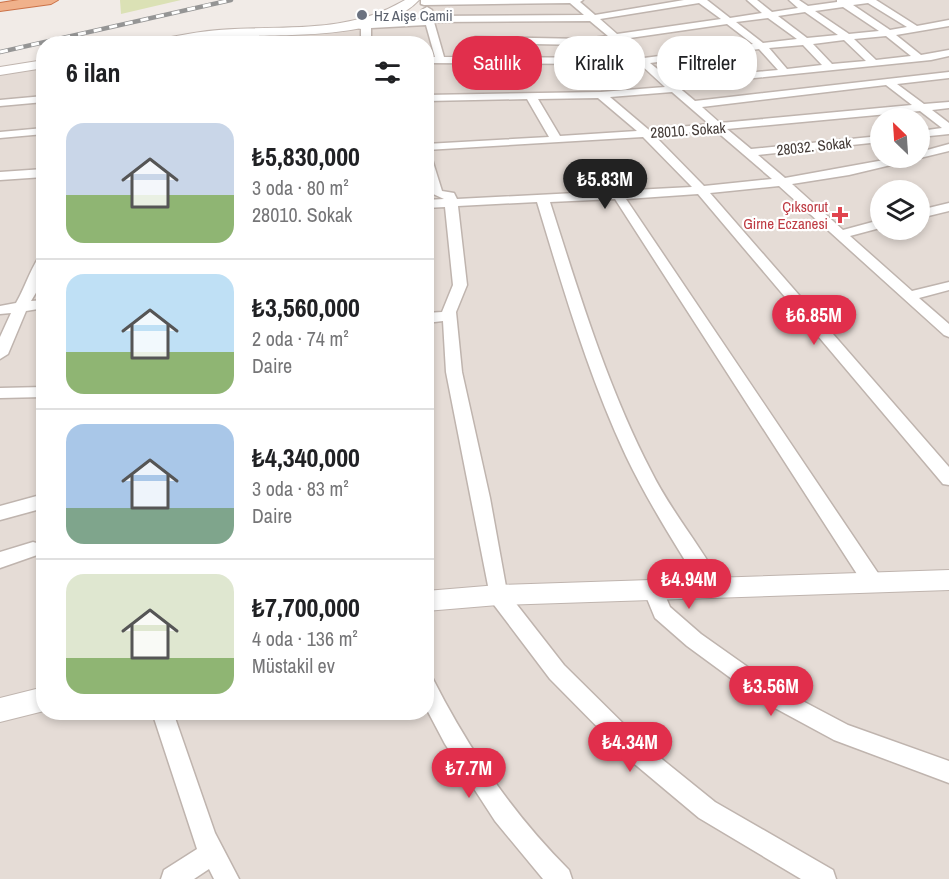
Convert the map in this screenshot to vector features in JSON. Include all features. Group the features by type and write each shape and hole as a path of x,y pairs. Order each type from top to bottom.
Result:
{"highway":[{"path":"0,7 51,0"}],"street":[{"path":"361,26 420,1 574,0 612,36"},
{"path":"271,36 361,26 426,22 429,19 592,18 701,0 763,47 785,72"},
{"path":"751,0 806,42 829,67"},
{"path":"794,0 847,37 874,63"},
{"path":"634,36 808,10 843,2 870,0 916,29"},
{"path":"420,1 429,19 434,36"},
{"path":"843,2 889,33 919,58"},
{"path":"757,47 889,33 949,23"},
{"path":"361,26 365,36"},
{"path":"203,36 214,34 234,36"},
{"path":"434,37 440,59"},
{"path":"757,74 949,53"},
{"path":"434,59 554,60"},
{"path":"645,64 657,75"},
{"path":"0,71 36,65"},
{"path":"691,105 949,75"},
{"path":"888,81 923,108"},
{"path":"434,98 601,94 657,88"},
{"path":"674,90 782,182 949,332"},
{"path":"601,94 646,133 703,192 949,479"},
{"path":"530,95 556,138"},
{"path":"0,103 36,100"},
{"name":"28010. Sokak","path":"923,108 949,105"},
{"name":"28010. Sokak","path":"434,146 718,128 870,113"},
{"path":"930,114 949,130"},
{"path":"930,133 949,130"},
{"path":"0,135 36,132"},
{"name":"28032. Sokak","path":"748,153 870,140"},
{"path":"930,152 949,147"},
{"path":"434,203 703,192 814,178 870,166"},
{"path":"0,176 36,174"},
{"path":"434,184 437,193 450,196 451,202 460,285 449,316 454,372 481,498 498,595 557,672 639,754 707,810 824,879"},
{"path":"618,195 873,582"},
{"path":"542,197 590,349 633,454 665,516 713,588"},
{"path":"930,212 949,207"},
{"path":"840,235 870,227"},
{"path":"0,354 20,308 33,286 36,272"},
{"path":"908,296 949,286"},
{"path":"0,310 36,305"},
{"path":"434,317 449,316"},
{"path":"0,393 36,392"},
{"path":"0,513 36,503"},
{"path":"0,560 33,549"},
{"path":"434,600 498,595 949,580"},
{"path":"652,590 662,612 694,640 770,694 842,733 949,772"},
{"path":"0,710 36,701"},
{"path":"434,704 509,823 538,858 560,879"},
{"path":"165,720 205,839 227,879"},
{"path":"173,879 212,852"}],"shaded area":[{"path":"425,0 949,0 949,879 0,879 0,69 36,63 36,720 434,720 434,36 218,36 426,18"}],"green space":[{"path":"120,0 181,0 121,14"}],"railway":[{"path":"71,36 231,0"},
{"path":"0,52 36,44"}],"place":[{"name":"Hz Aişe Camii","path":"362,15"},
{"name":"Çıksorut Girne Eczanesi","path":"840,215"}]}
